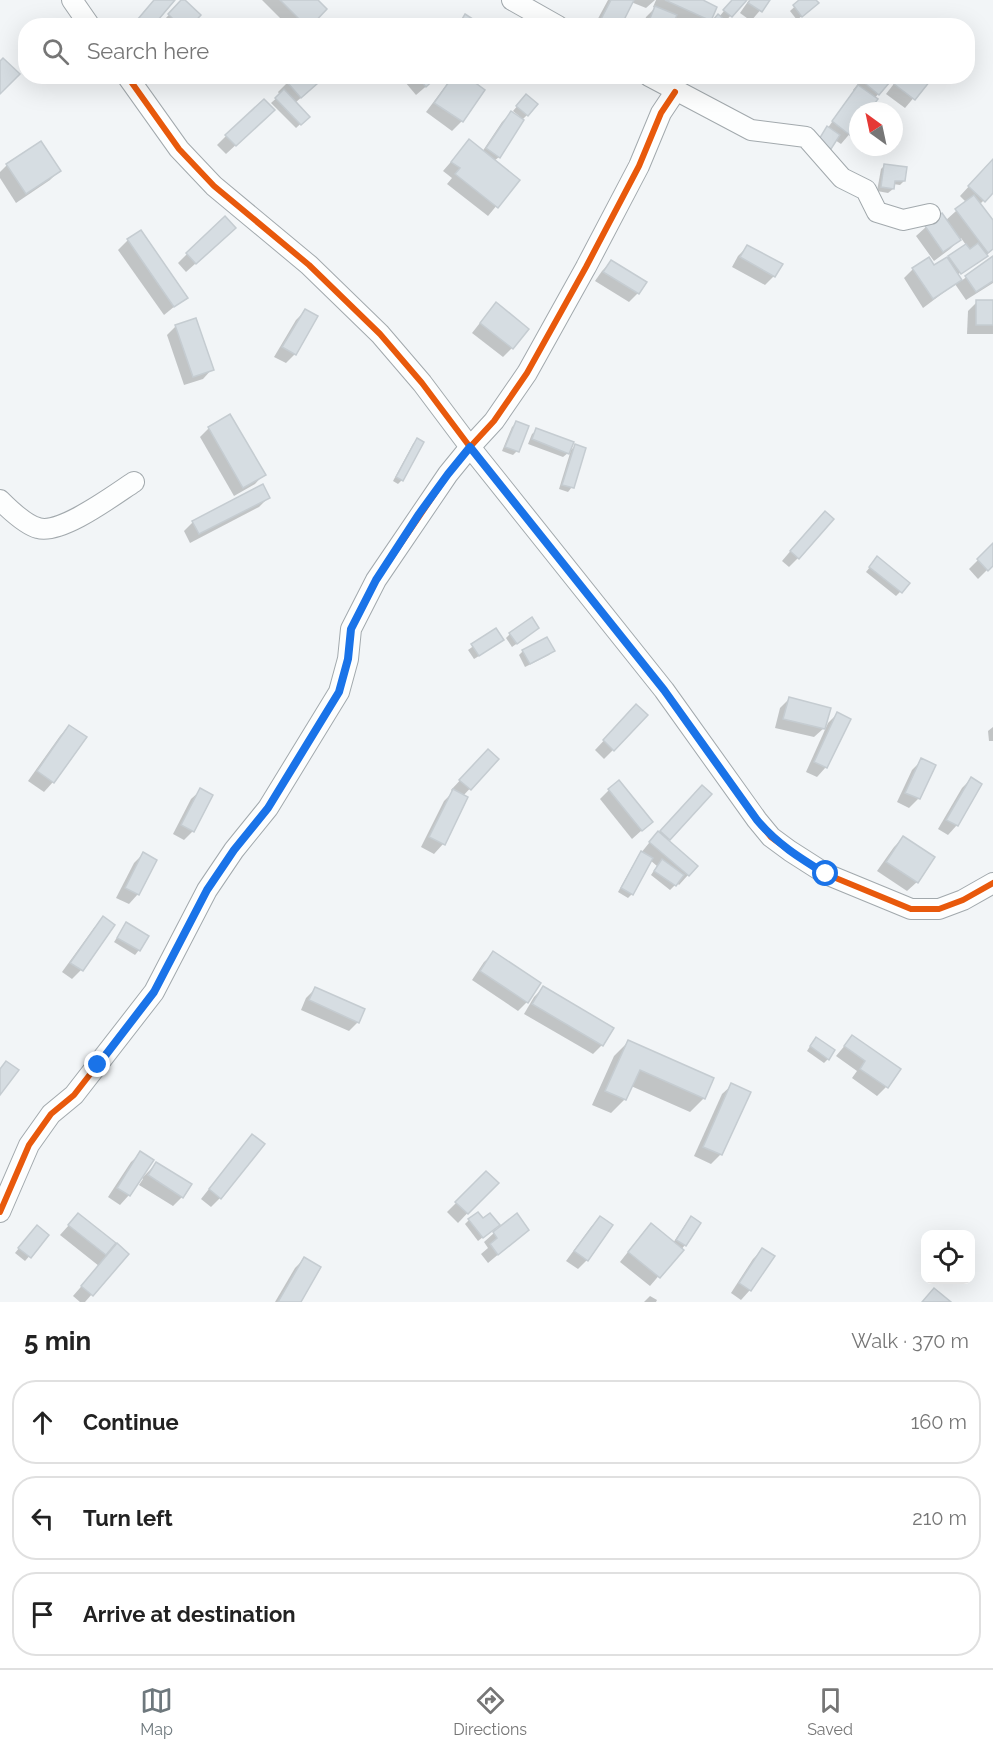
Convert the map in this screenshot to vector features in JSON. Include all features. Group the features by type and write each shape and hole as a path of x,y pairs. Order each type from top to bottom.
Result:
{"street":[{"path":"72,0 84,18"},
{"path":"524,3 546,18"},
{"path":"133,84 179,149 214,186 309,265 380,334 422,383 470,447 664,690 771,837 826,874 911,909 939,909 963,900 993,883"},
{"path":"662,84 751,130 806,137 842,178 866,190 877,212 903,220 930,214"},
{"path":"0,1212 29,1144 51,1114 74,1095 154,992 207,890 234,850 268,808 339,692 348,659 351,629 376,580 442,482 494,421 527,374 624,196 661,112 675,92"},
{"path":"0,500 36,528 45,530 55,528 86,513 134,482"}],"building":[{"path":"154,0 175,0 160,18 139,18"},
{"path":"181,0 185,0 201,15 198,18 172,18 168,14"},
{"path":"280,0 318,0 327,9 319,18 298,18"},
{"path":"611,0 634,0 625,18 602,18"},
{"path":"665,0 703,0 717,7 712,18 704,18"},
{"path":"732,0 747,0 732,17 723,10"},
{"path":"750,0 770,0 762,12 748,3"},
{"path":"799,0 816,0 819,3 802,17 793,5"},
{"path":"655,6 677,15 676,18 650,18"},
{"path":"3,58 18,72 18,76 0,94 0,61"},
{"path":"289,84 317,84 301,98"},
{"path":"447,84 477,84 485,90 463,122 434,103"},
{"path":"866,84 888,84 879,95"},
{"path":"894,84 928,84 915,100"},
{"path":"858,85 878,99 876,102 849,102 849,134 832,121"},
{"path":"284,89 310,117 301,125 275,98"},
{"path":"526,94 538,104 528,116 516,106"},
{"path":"264,99 275,110 236,146 225,135"},
{"path":"511,111 524,120 500,158 486,148"},
{"path":"827,126 840,135 831,149 818,141"},
{"path":"469,139 520,180 498,208 455,174 460,168 451,162"},
{"path":"41,141 61,171 26,194 6,164"},
{"path":"993,159 993,193 985,202 968,186"},
{"path":"884,164 907,167 905,181 895,181 894,189 881,187"},
{"path":"974,195 993,220 993,249 988,253 955,209"},
{"path":"942,213 961,240 943,252 925,226"},
{"path":"225,216 236,228 196,264 186,253"},
{"path":"141,230 188,298 174,307 127,239"},
{"path":"978,243 988,256 961,274 948,256 966,244 970,249"},
{"path":"747,245 783,264 775,277 740,257"},
{"path":"993,256 993,281 976,292 965,276"},
{"path":"929,257 934,265 947,257 962,280 933,299 912,268"},
{"path":"611,260 647,282 639,294 603,272"},
{"path":"976,300 993,300 993,325 976,325"},
{"path":"496,302 529,329 513,349 480,323"},
{"path":"305,309 318,316 296,355 282,347"},
{"path":"196,318 214,370 193,377 175,325"},
{"path":"230,414 266,475 243,488 208,427"},
{"path":"516,421 529,426 519,452 505,447"},
{"path":"536,428 574,442 569,454 532,439"},
{"path":"417,438 424,442 403,481 396,477"},
{"path":"575,444 586,448 574,488 562,485"},
{"path":"263,484 270,498 199,534 192,521"},
{"path":"825,511 834,519 799,559 790,551"},
{"path":"993,543 993,566 988,571 977,559"},
{"path":"877,556 910,583 902,593 869,567"},
{"path":"532,617 539,628 517,644 509,633"},
{"path":"496,628 504,640 479,656 471,644"},
{"path":"547,637 555,651 530,664 522,650"},
{"path":"789,697 831,708 825,729 783,719"},
{"path":"636,704 648,715 614,751 603,740"},
{"path":"837,712 851,719 827,768 814,762"},
{"path":"69,725 87,737 54,783 37,771"},
{"path":"488,749 499,759 471,790 459,780"},
{"path":"921,758 936,765 920,799 905,793"},
{"path":"971,777 982,784 958,826 946,820"},
{"path":"619,780 653,822 642,831 608,789"},
{"path":"702,785 712,794 670,840 660,831"},
{"path":"200,788 213,795 194,832 181,825"},
{"path":"453,789 468,797 445,845 429,837"},
{"path":"658,831 698,866 689,876 649,842"},
{"path":"903,836 935,857 918,883 886,862"},
{"path":"641,851 653,858 633,895 621,888"},
{"path":"143,852 157,860 139,895 125,888"},
{"path":"662,859 684,875 676,886 654,871"},
{"path":"103,916 115,925 83,971 70,963"},
{"path":"126,922 149,936 140,951 117,938"},
{"path":"493,951 541,983 528,1003 480,971"},
{"path":"543,986 614,1028 603,1046 532,1004"},
{"path":"315,987 365,1009 359,1023 309,1000"},
{"path":"852,1035 901,1069 888,1088 860,1069 865,1061 844,1046"},
{"path":"816,1037 835,1050 829,1060 810,1046"},
{"path":"628,1040 714,1078 705,1099 640,1070 626,1100 605,1091"},
{"path":"6,1061 19,1070 0,1095 0,1069"},
{"path":"731,1083 751,1092 722,1155 703,1147"},
{"path":"252,1134 265,1144 221,1199 209,1189"},
{"path":"140,1151 154,1160 130,1196 117,1188"},
{"path":"156,1162 192,1184 183,1198 148,1175"},
{"path":"486,1171 499,1183 468,1214 455,1202"},
{"path":"478,1212 483,1218 490,1213 500,1225 483,1238 468,1219"},
{"path":"78,1213 116,1243 106,1255 68,1225"},
{"path":"517,1213 529,1230 498,1255 490,1244 497,1238 493,1232"},
{"path":"600,1216 613,1225 588,1261 574,1251"},
{"path":"691,1216 701,1223 686,1246 676,1240"},
{"path":"651,1223 684,1250 660,1278 628,1252"},
{"path":"37,1225 49,1235 31,1258 18,1248"},
{"path":"117,1243 129,1254 93,1296 81,1286"},
{"path":"762,1248 775,1256 751,1291 739,1283"},
{"path":"304,1257 321,1267 301,1302 278,1302"},
{"path":"934,1288 951,1302 922,1302"}],"cycle path":[{"path":"133,84 179,149 214,186 309,265 380,334 422,383 470,447 664,690 771,837 826,874 911,909 939,909 963,900 993,883"},
{"path":"0,1212 29,1145 51,1114 74,1095 154,992 207,890 234,850 268,808 339,692 348,659 351,629 376,580 448,474 494,421 527,373 586,267 639,166 661,113 675,92"}],"route":[{"path":"98,1065 154,992 207,890 234,850 268,808 339,692 348,659 351,629 376,580 419,514 470,447 664,690 771,837 826,874"}]}
